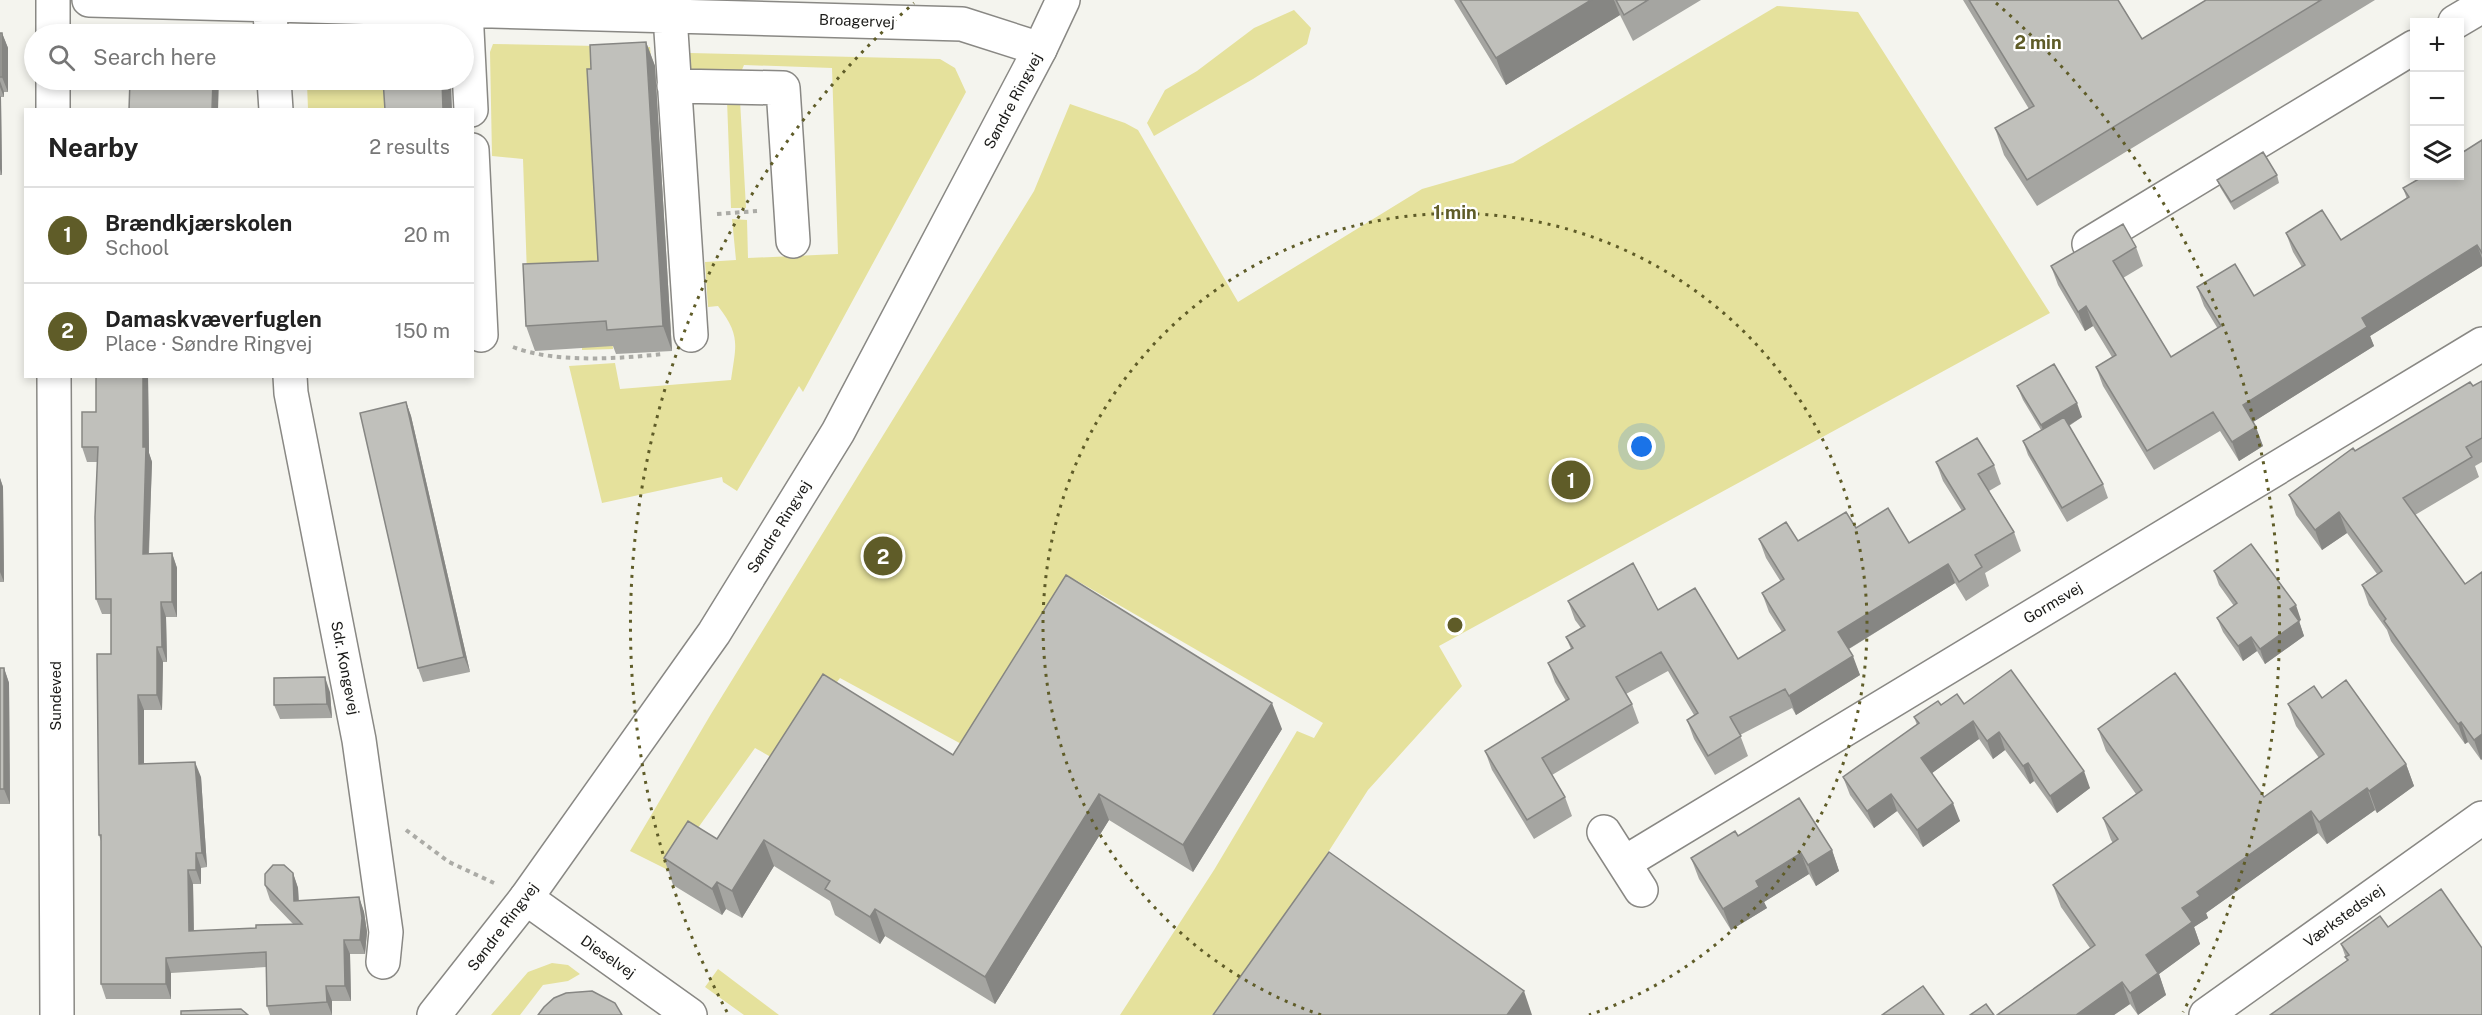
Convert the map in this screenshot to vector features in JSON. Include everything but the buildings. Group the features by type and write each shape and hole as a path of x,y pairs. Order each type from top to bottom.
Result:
{"street":[{"path":"53,0 53,24"},
{"name":"Broagervej","path":"89,0 270,13 466,10 962,24 1040,49"},
{"name":"Søndre Ringvej","path":"434,1015 526,898 714,633 838,432 1040,49 1062,0"},
{"path":"2462,18 2482,6"},
{"path":"466,10 467,24"},
{"path":"670,16 691,335"},
{"path":"2089,244 2410,50"},
{"path":"674,86 783,88 793,241"},
{"path":"53,90 53,108"},
{"path":"275,90 276,108"},
{"path":"470,90 471,108"},
{"path":"474,191 481,335"},
{"name":"Gormsvej","path":"1624,863 2482,344"},
{"name":"Sundeved","path":"54,378 57,1015"},
{"name":"Sdr. Kongevej","path":"290,378 291,393 359,740 386,932 383,962"},
{"name":"Værkstedsvej","path":"2206,1015 2482,818"},
{"path":"1604,832 1641,890"},
{"name":"Dieselvej","path":"526,898 690,1015"}],"path":[{"path":"683,217 791,209"},
{"path":"481,335 531,354 619,359 676,352 691,335"},
{"path":"367,796 408,832 448,862 526,898"}],"shaded area":[{"path":"1777,6 1858,12 2050,313 1439,646 1462,686 1368,790 1293,907 1212,1015 1120,1015 1214,870 1297,731 1314,738 1323,723 1074,579 965,746 840,678 778,761 755,748 668,870 630,851 711,714 1034,191 1070,104 1125,123 1138,130 1238,302 1422,189 1513,163"},
{"path":"1294,10 1311,28 1307,44 1253,79 1154,136 1147,123 1165,90 1197,71 1254,28"},
{"path":"493,44 650,47 652,67 593,76 613,349 582,350 581,276 527,275 523,159 492,156 490,52"},
{"path":"690,53 940,59 955,68 966,92 803,392 799,386 737,491 723,482 722,477 602,503 569,366 615,363 620,389 731,380 735,349 734,333 718,306 708,307 705,262 736,260 732,219 747,220 748,258 838,254 832,68 744,65 741,72 690,74"},
{"path":"307,90 391,90 393,108 308,108"},
{"path":"727,100 740,100 746,208 731,208"},
{"path":"552,963 568,965 580,974 568,981 543,985 520,1015 491,1015 528,972"},
{"path":"718,969 779,1015 744,1015 705,987"}],"place":[{"name":"Brændkjærskolen","path":"1571,480"},
{"name":"Damaskvæverfuglen","path":"883,556"}]}
